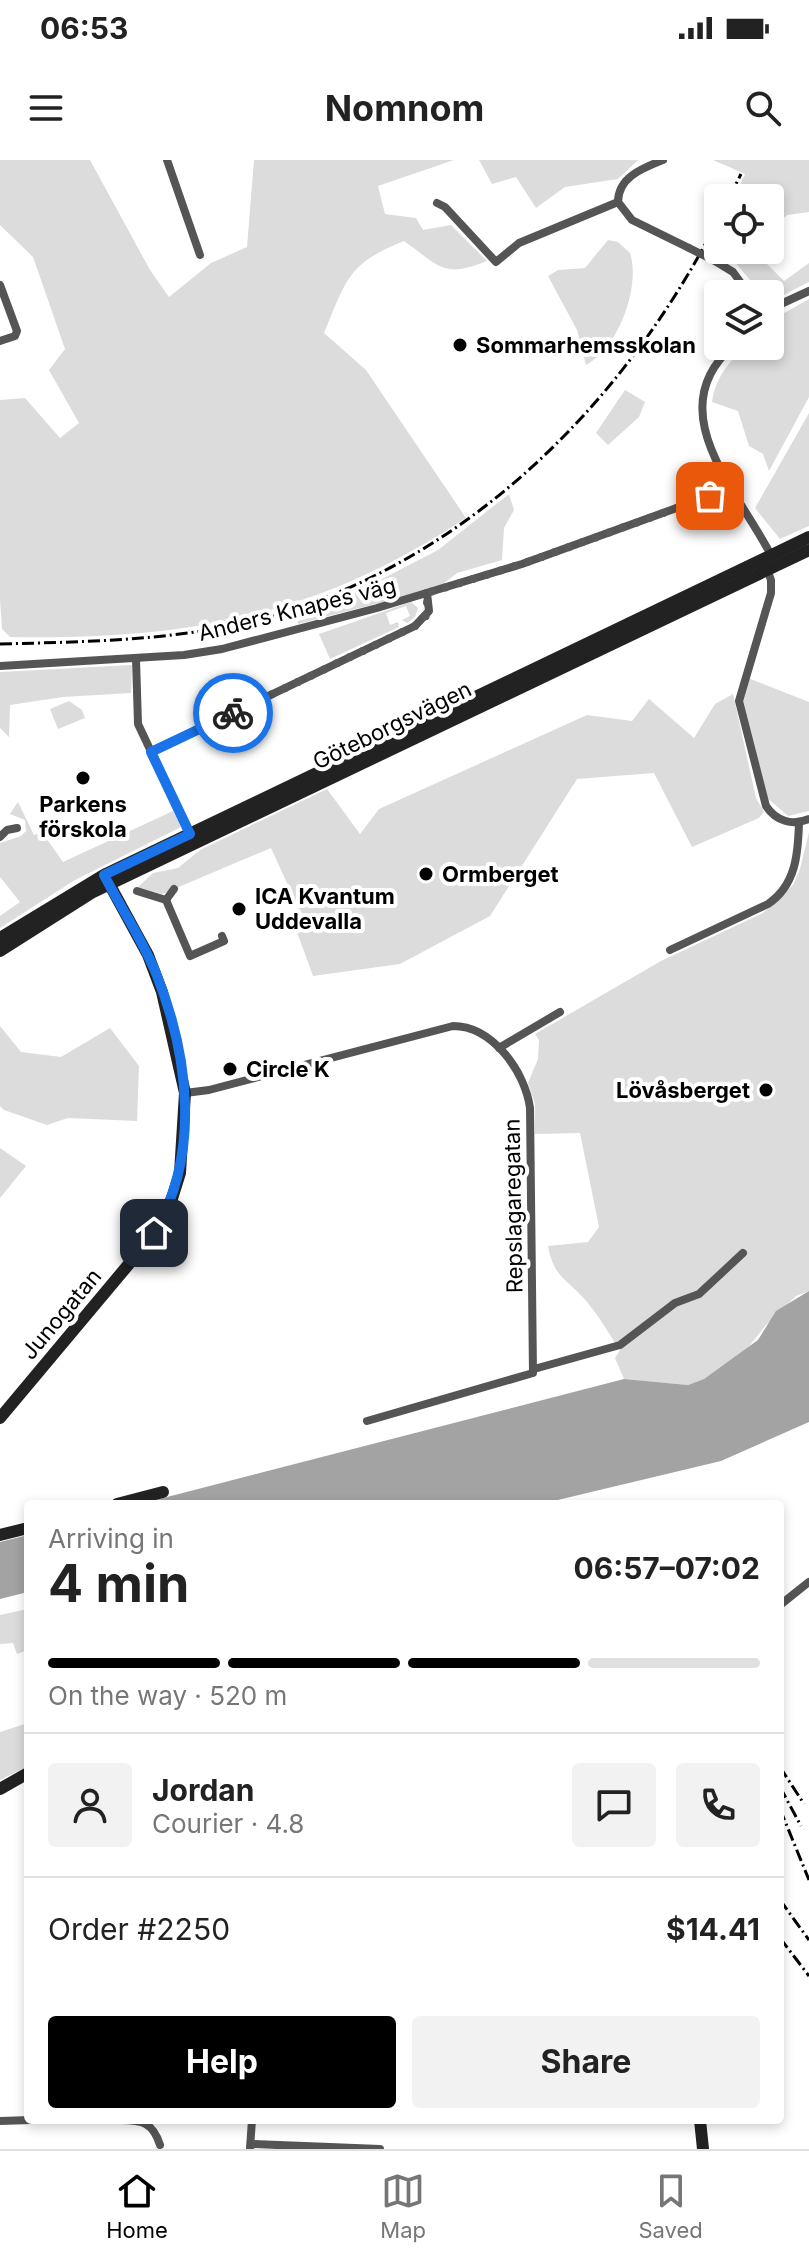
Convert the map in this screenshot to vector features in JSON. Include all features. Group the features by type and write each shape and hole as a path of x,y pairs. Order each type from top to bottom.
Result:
{"main road":[{"name":"Göteborgsvägen","path":"0,951 106,880 769,562 809,537"},
{"name":"Göteborgsvägen","path":"0,938 190,834 769,562 809,550"},
{"name":"Junogatan","path":"1,1413 149,1240 165,1215 180,1173 185,1093 156,973 106,880"},
{"path":"132,1500 163,1492"},
{"path":"0,1535 24,1529"},
{"path":"0,1789 24,1775"},
{"path":"700,2124 703,2149"}],"street":[{"path":"167,160 200,255"},
{"path":"663,160 632,175 621,187 618,202 632,220 715,261 733,272 739,280"},
{"path":"437,203 445,207 496,262 519,243 618,202"},
{"path":"0,285 17,324 15,336 0,341"},
{"path":"784,303 809,291"},
{"path":"720,360 708,373 702,400 706,428 729,489 769,562 771,593 739,701 761,796 773,816 799,823 809,819"},
{"name":"Anders Knapes väg","path":"0,666 204,653 522,564 729,489"},
{"path":"151,752 415,626 427,615 427,593"},
{"path":"136,659 135,708 138,724 190,834"},
{"path":"670,950 768,904 782,893 797,858 799,823"},
{"path":"0,837 7,830 17,828"},
{"path":"166,900 174,889"},
{"path":"137,891 166,900 190,956 224,941 222,936"},
{"path":"499,1048 560,1012"},
{"name":"Repslagaregatan","path":"185,1093 209,1090 448,1026 477,1030 499,1048 522,1083 530,1108 534,1369"},
{"path":"367,1421 529,1376 534,1369 620,1345 675,1303 699,1294 743,1253"},
{"path":"784,1602 809,1582"},
{"path":"0,2121 24,2120"},
{"path":"147,2124 156,2132 160,2145"},
{"path":"252,2124 250,2147 380,2149"}],"shaded area":[{"path":"0,160 90,160 150,270 169,297 211,263 247,247 254,160 454,160 378,186 385,214 416,218 423,230 451,225 487,261 450,269 434,263 404,241 385,249 351,275 324,333 366,370 466,518 411,552 356,579 248,616 135,634 10,637 2,629 0,599 0,400 25,398 60,438 79,423 49,370 65,349 33,257 0,225"},
{"path":"479,160 638,160 618,179 565,187 536,208 516,177 492,184"},
{"path":"713,160 809,160 809,212 784,218 784,184 740,184 745,174"},
{"path":"608,240 618,242 630,253 632,282 617,331 598,357 586,365 577,330 548,276 558,270 585,268"},
{"path":"809,263 809,282 784,295 784,281"},
{"path":"737,264 767,264 783,280 750,280"},
{"path":"809,299 809,397 769,471 763,454 749,446 738,411 712,402 716,385 732,360 784,360 784,313"},
{"path":"625,390 645,402 639,417 608,445 596,433"},
{"path":"809,413 809,526 780,539 755,508"},
{"path":"509,494 514,510 504,528 502,560 457,573 443,584 425,591 298,624 296,616 301,613 357,592 438,550"},
{"path":"411,602 418,608 415,617 407,623 402,620 410,616 406,606 386,613 390,625 398,622 399,627 330,659 319,634"},
{"path":"132,665 131,693 63,697 10,705 9,737 0,728 0,672"},
{"path":"748,678 809,702 809,811 788,816 765,796 742,702"},
{"path":"733,694 756,798 764,812 759,818 692,847 654,773 577,779 490,916 400,964 313,976 294,924 301,914 271,848 162,894 138,887 153,873 178,868 200,850 327,789 360,834 379,809 587,715 632,721 649,699 694,738 715,704"},
{"path":"69,701 82,710 85,718 58,729 50,709"},
{"path":"18,802 34,835 42,832 63,862 173,811 181,827 75,880 0,928 0,916 20,902 0,877 0,843 21,836 26,831 25,820 10,814"},
{"path":"809,832 809,1291 796,1296 747,1349 704,1379 688,1385 624,1379 615,1358 620,1350 591,1307 558,1272 548,1246 588,1242 599,1227 580,1133 535,1134 535,1104 528,1083 538,1059 539,1040 535,1034 661,961 763,913 793,885"},
{"path":"0,1026 21,1052 61,1057 110,1028 139,1066 137,1121 68,1118 47,1125 4,1110 0,1106"},
{"path":"0,1148 26,1166 0,1198"},
{"path":"809,1291 809,1422 721,1461 558,1500 155,1500 624,1379 688,1385 704,1379 758,1340 776,1311"},
{"path":"24,1536 24,1593 0,1599 0,1542"},
{"path":"24,1610 24,1651 17,1654 13,1643 0,1644 0,1615"},
{"path":"24,1724 24,1768 0,1780 0,1732"}],"railway":[{"path":"736,184 741,174"},
{"path":"0,644 145,638 230,626 310,604 384,571 454,529 519,478 578,421 631,359 678,291 704,245"},
{"path":"784,1773 804,1804"},
{"path":"784,1794 801,1826"},
{"path":"784,1819 809,1880"},
{"path":"784,1906 809,1940"},
{"path":"784,1943 809,1976"}],"way so far":[{"path":"233,713 420,623 427,615 427,593 522,564 710,496"}],"place":[{"name":"Sommarhemsskolan","path":"460,345"},
{"name":"Parkens förskola","path":"83,778"},
{"name":"Ormberget","path":"426,874"},
{"name":"ICA Kvantum Uddevalla","path":"239,909"},
{"name":"Circle K","path":"230,1069"},
{"name":"Lövåsberget","path":"766,1090"}],"route":[{"path":"154,1233 170,1205 182,1162 185,1093 156,973 104,875 190,834 151,752 233,713"}]}
